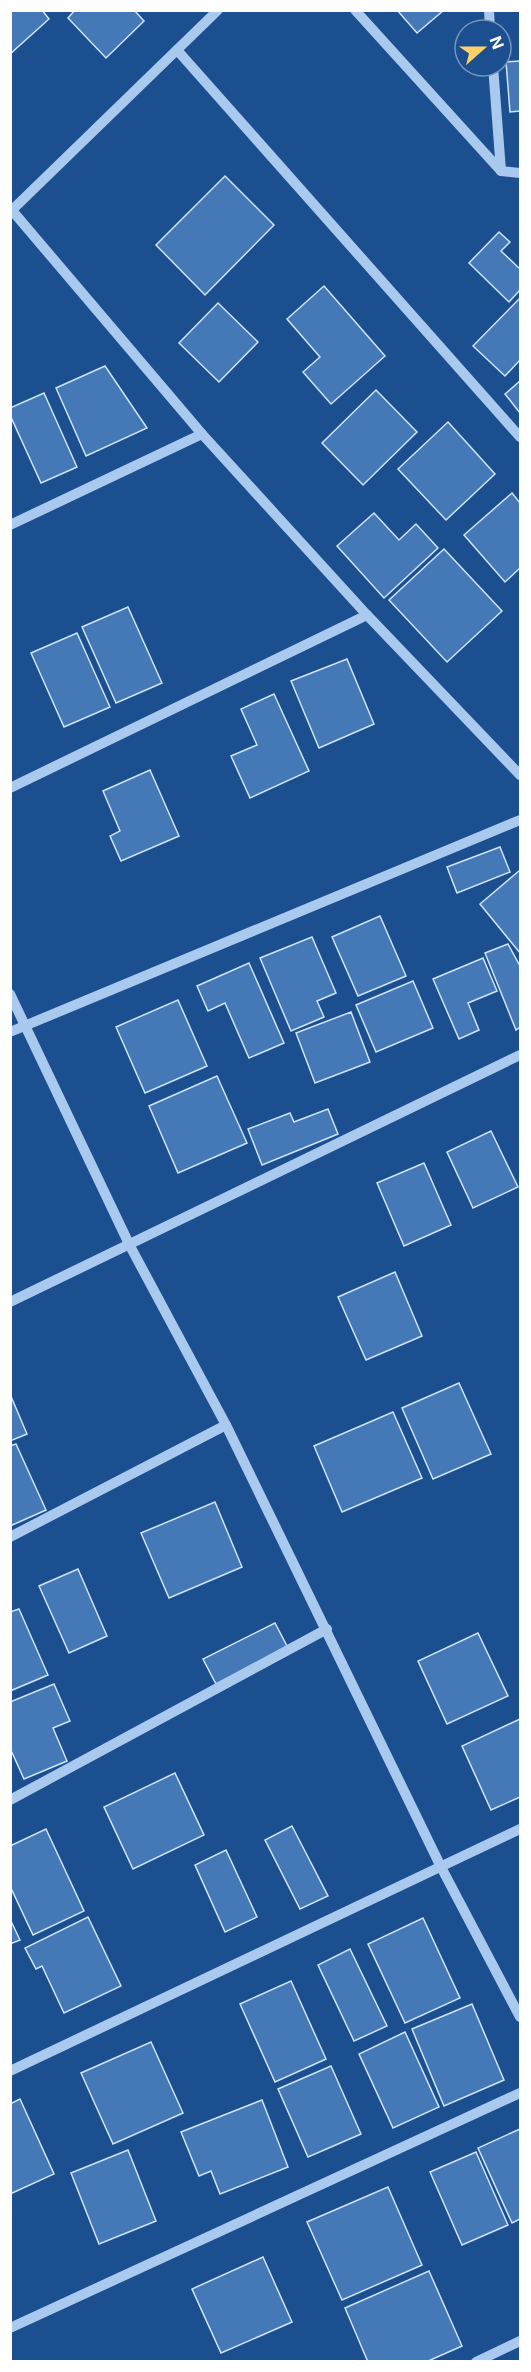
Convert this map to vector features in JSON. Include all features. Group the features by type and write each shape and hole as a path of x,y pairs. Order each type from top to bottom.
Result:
{"street":[{"path":"218,10 11,211 202,434 367,615 520,775"},
{"path":"356,10 501,171 520,173"},
{"path":"177,50 520,437"},
{"path":"494,78 501,171"},
{"path":"10,525 202,434"},
{"path":"10,788 367,615"},
{"path":"10,1032 520,820"},
{"path":"10,994 130,1246 226,1425 441,1867 520,2017"},
{"path":"10,1302 130,1246 520,1055"},
{"path":"10,1537 226,1425"},
{"path":"10,1800 327,1629"},
{"path":"10,2071 520,1829"},
{"path":"10,2328 520,2093"},
{"path":"476,2361 520,2341"}],"building":[{"path":"10,10 42,10 49,19 10,54"},
{"path":"75,10 134,10 144,21 106,58 68,18"},
{"path":"397,10 444,10 417,33"},
{"path":"520,61 520,111 510,112 507,78 513,78 513,62"},
{"path":"225,176 274,225 205,295 156,245"},
{"path":"499,232 510,242 501,251 520,269 520,290 509,302 469,263"},
{"path":"324,286 385,356 331,404 303,372 320,357 287,319"},
{"path":"520,298 520,360 505,376 473,346"},
{"path":"218,303 258,342 219,382 179,343"},
{"path":"105,366 147,428 86,456 56,388"},
{"path":"520,381 520,413 505,394"},
{"path":"376,390 417,432 363,485 322,443"},
{"path":"44,393 77,467 41,483 10,415 10,408"},
{"path":"448,422 495,474 446,520 398,469"},
{"path":"512,493 520,503 520,568 505,582 464,535"},
{"path":"374,513 399,540 416,524 438,548 384,598 337,546"},
{"path":"444,549 502,611 447,662 389,600"},
{"path":"128,607 162,683 116,703 82,627"},
{"path":"77,633 110,707 64,727 31,653"},
{"path":"347,659 374,724 319,748 291,681"},
{"path":"274,694 309,771 250,798 231,756 257,745 241,709"},
{"path":"150,770 179,836 121,861 110,836 120,831 103,791"},
{"path":"500,847 510,872 457,893 447,867"},
{"path":"520,870 520,953 480,904"},
{"path":"380,916 406,976 358,996 332,937"},
{"path":"312,937 336,993 317,1001 324,1017 291,1031 260,958"},
{"path":"508,944 520,966 520,1027 516,1030 485,953"},
{"path":"483,958 497,991 468,1003 479,1030 459,1039 433,979"},
{"path":"249,963 284,1043 249,1058 225,1003 208,1011 197,986"},
{"path":"413,981 433,1028 376,1052 356,1005"},
{"path":"178,1000 207,1066 145,1093 116,1027"},
{"path":"351,1012 370,1062 315,1083 296,1033"},
{"path":"217,1076 247,1143 178,1173 149,1106"},
{"path":"328,1109 338,1134 262,1165 248,1129 290,1113 294,1122"},
{"path":"491,1131 518,1187 473,1208 447,1152"},
{"path":"424,1163 451,1225 404,1246 377,1183"},
{"path":"395,1272 422,1336 366,1360 338,1297"},
{"path":"459,1383 491,1454 433,1479 402,1408"},
{"path":"10,1394 27,1434 10,1441"},
{"path":"393,1412 422,1478 342,1512 314,1446"},
{"path":"16,1444 46,1510 10,1526 10,1446"},
{"path":"215,1502 242,1567 169,1598 141,1533"},
{"path":"78,1569 107,1636 69,1653 39,1586"},
{"path":"19,1609 48,1675 10,1691 10,1612"},
{"path":"275,1623 288,1648 216,1684 203,1659"},
{"path":"478,1633 508,1696 447,1724 418,1661"},
{"path":"54,1684 70,1721 53,1728 67,1761 24,1779 10,1748 10,1702"},
{"path":"520,1719 520,1797 491,1810 462,1746"},
{"path":"175,1773 204,1835 133,1869 104,1807"},
{"path":"292,1826 328,1896 300,1909 265,1840"},
{"path":"46,1829 84,1911 33,1935 10,1886 10,1846"},
{"path":"226,1850 257,1917 225,1932 195,1865"},
{"path":"88,1917 121,1986 64,2013 42,1966 36,1969 25,1948"},
{"path":"423,1918 460,1998 405,2023 368,1944"},
{"path":"10,1919 20,1940 10,1944"},
{"path":"350,1949 387,2026 354,2041 318,1965"},
{"path":"291,1981 326,2059 275,2082 240,2004"},
{"path":"472,2004 504,2080 444,2106 412,2029"},
{"path":"405,2032 439,2107 393,2128 359,2054"},
{"path":"151,2042 183,2113 113,2144 81,2073"},
{"path":"331,2066 361,2134 308,2157 278,2089"},
{"path":"20,2099 54,2174 10,2194 10,2104"},
{"path":"262,2100 288,2167 220,2194 211,2171 199,2176 181,2132"},
{"path":"520,2129 520,2219 512,2223 478,2148"},
{"path":"128,2150 156,2221 99,2244 71,2173"},
{"path":"476,2152 508,2225 462,2245 430,2172"},
{"path":"388,2187 422,2265 342,2300 307,2222"},
{"path":"263,2257 292,2322 221,2353 192,2289"},
{"path":"429,2271 462,2346 426,2362 368,2362 345,2308"}]}
